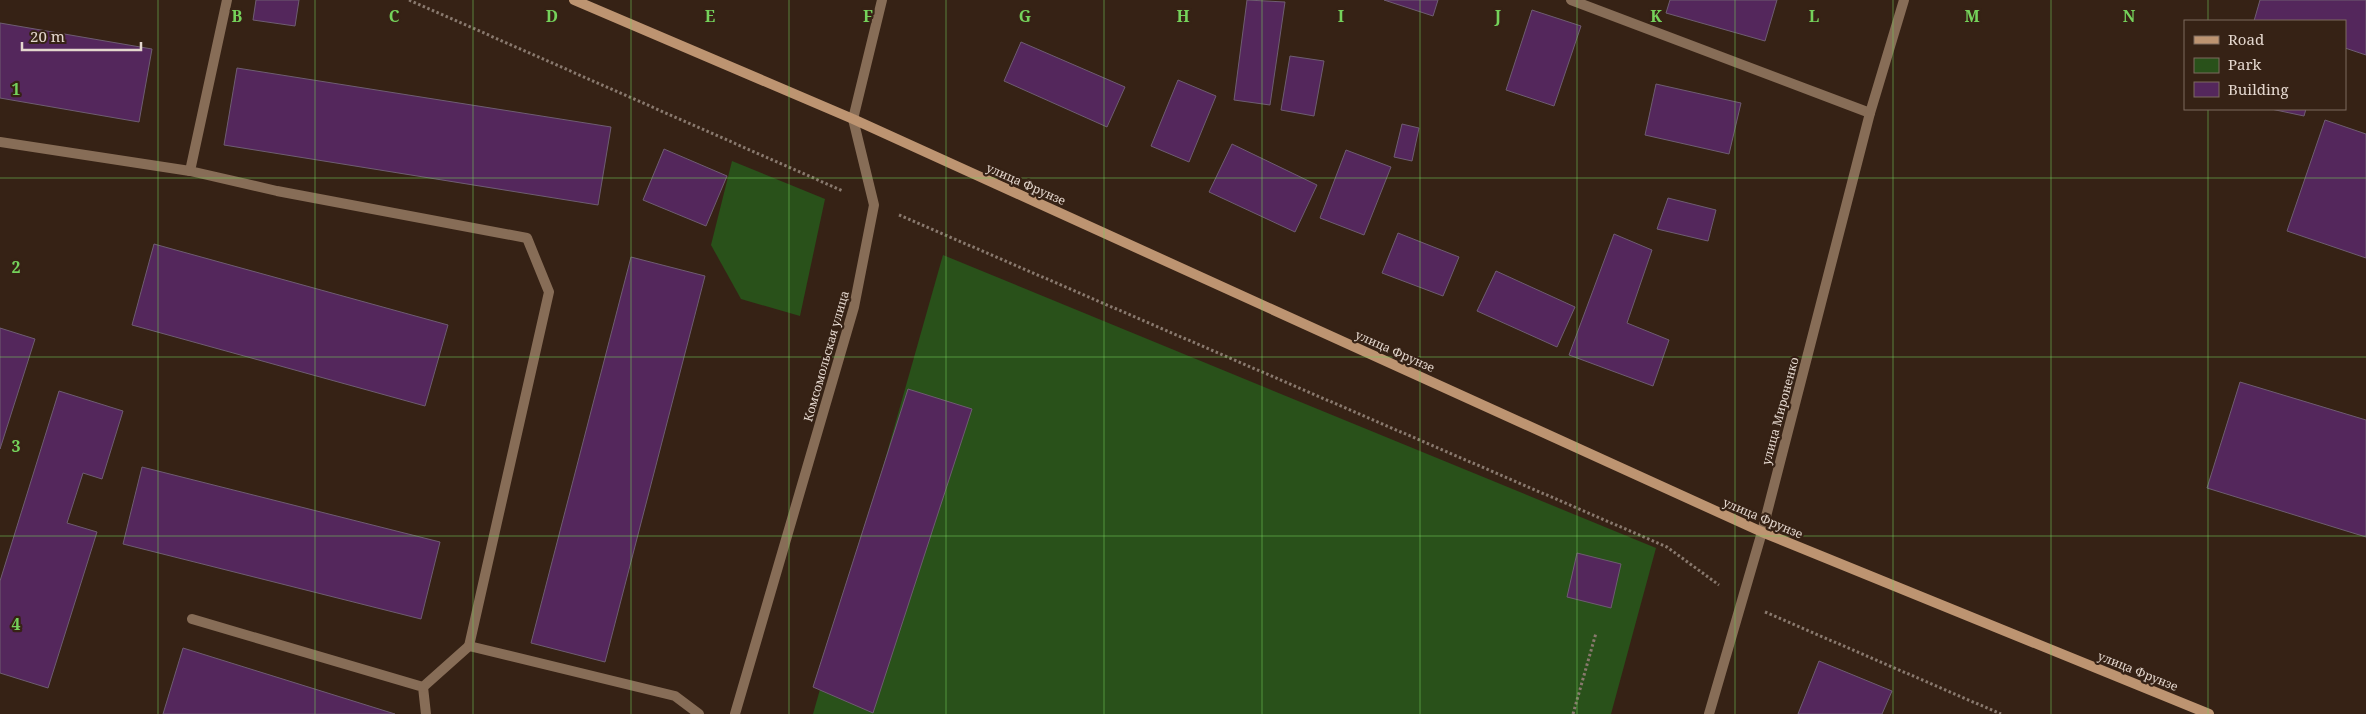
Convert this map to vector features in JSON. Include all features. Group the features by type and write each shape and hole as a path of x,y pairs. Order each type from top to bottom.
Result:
{"main road":[{"name":"улица Фрунзе","path":"574,0 853,119 1762,532 2209,714"}],"street":[{"path":"190,171 227,0"},
{"name":"Комсомольская улица","path":"735,714 854,306 874,205 853,119 882,0"},
{"path":"1571,0 1870,113"},
{"name":"улица Мироненко","path":"1709,714 1762,532 1870,113 1904,0"},
{"path":"0,142 190,171 277,191 527,238 548,292 468,646 423,687"},
{"path":"192,619 423,687"},
{"path":"468,646 675,696 699,714"},
{"path":"423,687 426,714"}],"path":[{"path":"409,0 874,205 1667,547 1742,602 2001,714"},
{"path":"1573,714 1596,633"}],"green space":[{"path":"732,161 825,199 800,316 741,299 711,245"},
{"path":"943,255 1656,548 1611,714 813,714"}],"building":[{"path":"256,0 299,0 295,26 253,20"},
{"path":"1247,0 1285,2 1270,105 1234,100"},
{"path":"1384,0 1438,0 1433,16"},
{"path":"1670,0 1777,0 1765,41 1666,13"},
{"path":"2260,0 2366,0 2366,55 2346,48 2346,20 2254,20"},
{"path":"1532,10 1581,26 1554,106 1506,90"},
{"path":"0,23 152,49 139,122 0,98"},
{"path":"1021,42 1125,87 1107,127 1004,81"},
{"path":"1290,56 1324,61 1314,116 1281,110"},
{"path":"237,68 611,127 598,205 224,145"},
{"path":"1178,80 1216,96 1189,162 1151,146"},
{"path":"1656,84 1741,103 1729,154 1645,135"},
{"path":"2276,110 2306,110 2304,116"},
{"path":"2325,120 2366,134 2366,258 2287,231"},
{"path":"1402,124 1419,128 1412,161 1394,157"},
{"path":"1232,144 1317,185 1295,232 1209,192"},
{"path":"664,149 727,176 706,226 643,200"},
{"path":"1346,150 1391,167 1364,235 1320,218"},
{"path":"1668,198 1716,210 1708,241 1657,229"},
{"path":"1398,233 1459,257 1443,296 1382,273"},
{"path":"1614,234 1652,250 1627,323 1669,340 1653,386 1569,355"},
{"path":"154,244 448,325 425,406 132,325"},
{"path":"631,257 705,276 605,662 531,643"},
{"path":"1496,271 1575,307 1557,347 1477,311"},
{"path":"0,328 35,339 0,449"},
{"path":"2240,382 2366,420 2366,537 2207,488"},
{"path":"908,389 972,409 873,713 813,687"},
{"path":"59,391 123,411 102,479 83,473 67,523 97,532 48,688 0,673 0,581"},
{"path":"142,467 440,542 421,619 123,544"},
{"path":"1577,553 1621,564 1611,608 1567,597"},
{"path":"183,648 395,714 163,714"},
{"path":"1819,661 1892,691 1882,714 1798,714"}]}
